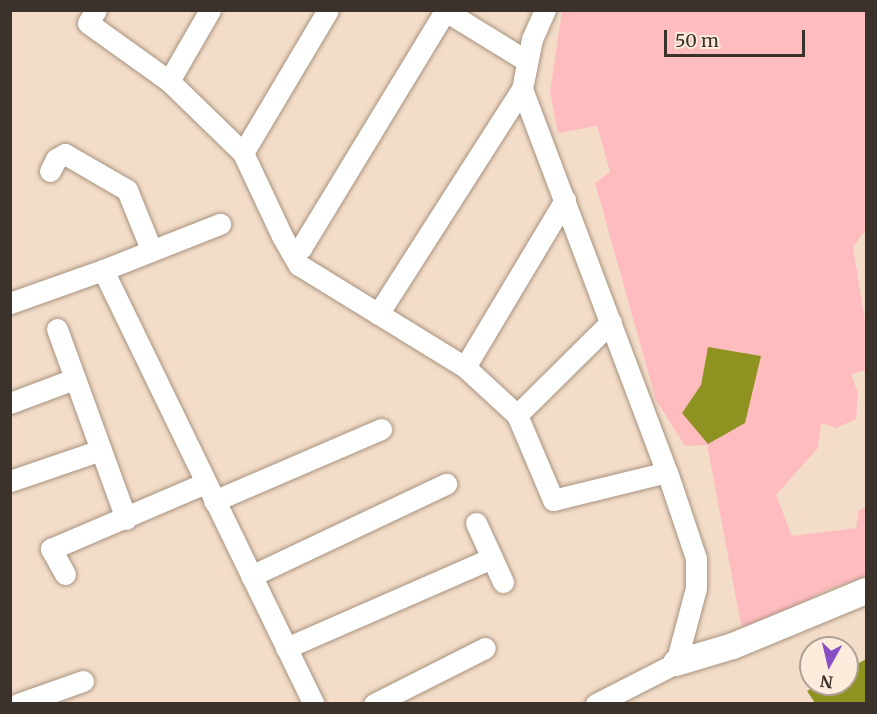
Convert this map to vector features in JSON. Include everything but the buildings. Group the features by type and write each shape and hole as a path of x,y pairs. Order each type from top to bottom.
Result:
{"street":[{"path":"96,10 88,23 169,81 243,153 299,264 465,368 517,415 553,500 667,472"},
{"path":"169,81 210,10"},
{"path":"243,153 328,10"},
{"path":"378,314 522,89 532,39 545,10"},
{"path":"291,252 301,248 444,11 527,61"},
{"path":"522,89 667,472 696,558 696,588 676,663"},
{"path":"50,171 56,159 65,154 127,190 151,249"},
{"path":"465,368 565,200"},
{"path":"10,303 103,270 151,249 220,224"},
{"path":"103,270 314,704"},
{"path":"517,415 611,322"},
{"path":"57,329 126,519"},
{"path":"10,403 74,379"},
{"path":"65,574 51,549 126,519 209,492 381,429"},
{"path":"10,481 101,450"},
{"path":"250,576 446,484"},
{"path":"476,524 503,582"},
{"path":"286,648 492,558"},
{"path":"596,704 622,697 676,663 734,646 867,591"},
{"path":"374,704 485,648"},
{"path":"18,704 83,681"}],"shaded area":[{"path":"562,11 866,11 866,229 853,247 866,327 866,370 851,374 858,393 856,419 836,428 821,423 818,448 776,495 792,536 856,528 859,510 866,507 866,576 824,591 783,613 766,641 741,624 707,445 685,446 656,400 595,183 610,172 597,126 558,133 550,92"},
{"path":"708,347 761,356 745,423 708,444 682,413 701,385"},
{"path":"866,659 866,703 815,703 810,696 859,696 859,663"}]}
